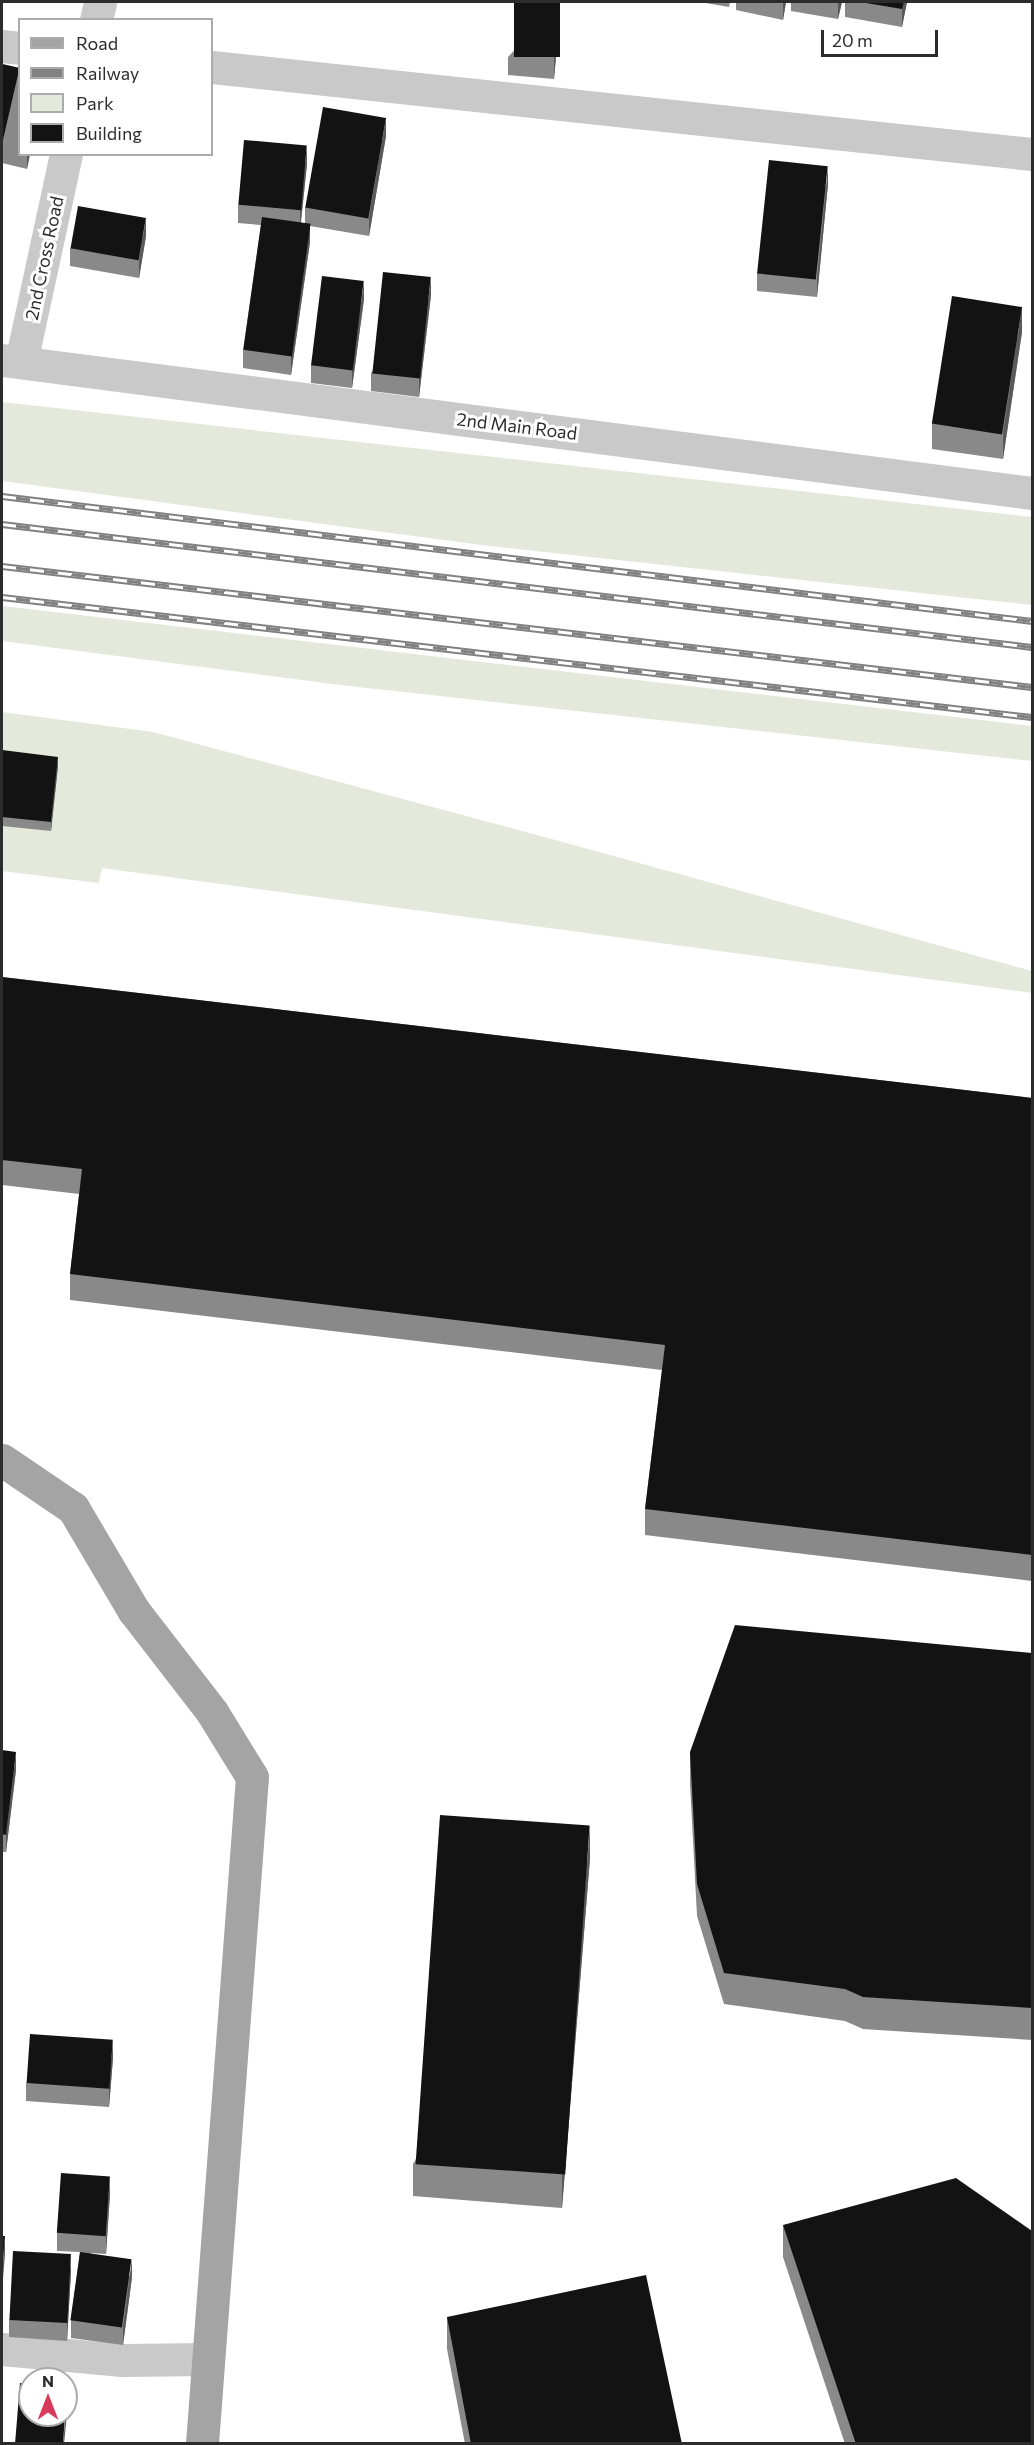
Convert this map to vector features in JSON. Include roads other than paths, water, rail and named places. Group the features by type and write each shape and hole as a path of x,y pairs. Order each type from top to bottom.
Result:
{"main road":[{"path":"2,1460 73,1508 134,1611 212,1712 252,1777 202,2444"}],"street":[{"path":"96,18 100,2"},
{"path":"2,46 18,48"},
{"path":"213,67 1032,154"},
{"name":"2nd Cross Road","path":"11,361 65,156"},
{"name":"2nd Main Road","path":"11,361 1032,493"},
{"path":"2,2349 123,2360 208,2359"}],"railway":[{"path":"2,496 1032,621"},
{"path":"2,524 1032,647"},
{"path":"2,566 1032,687"},
{"path":"2,597 1032,717"}]}
